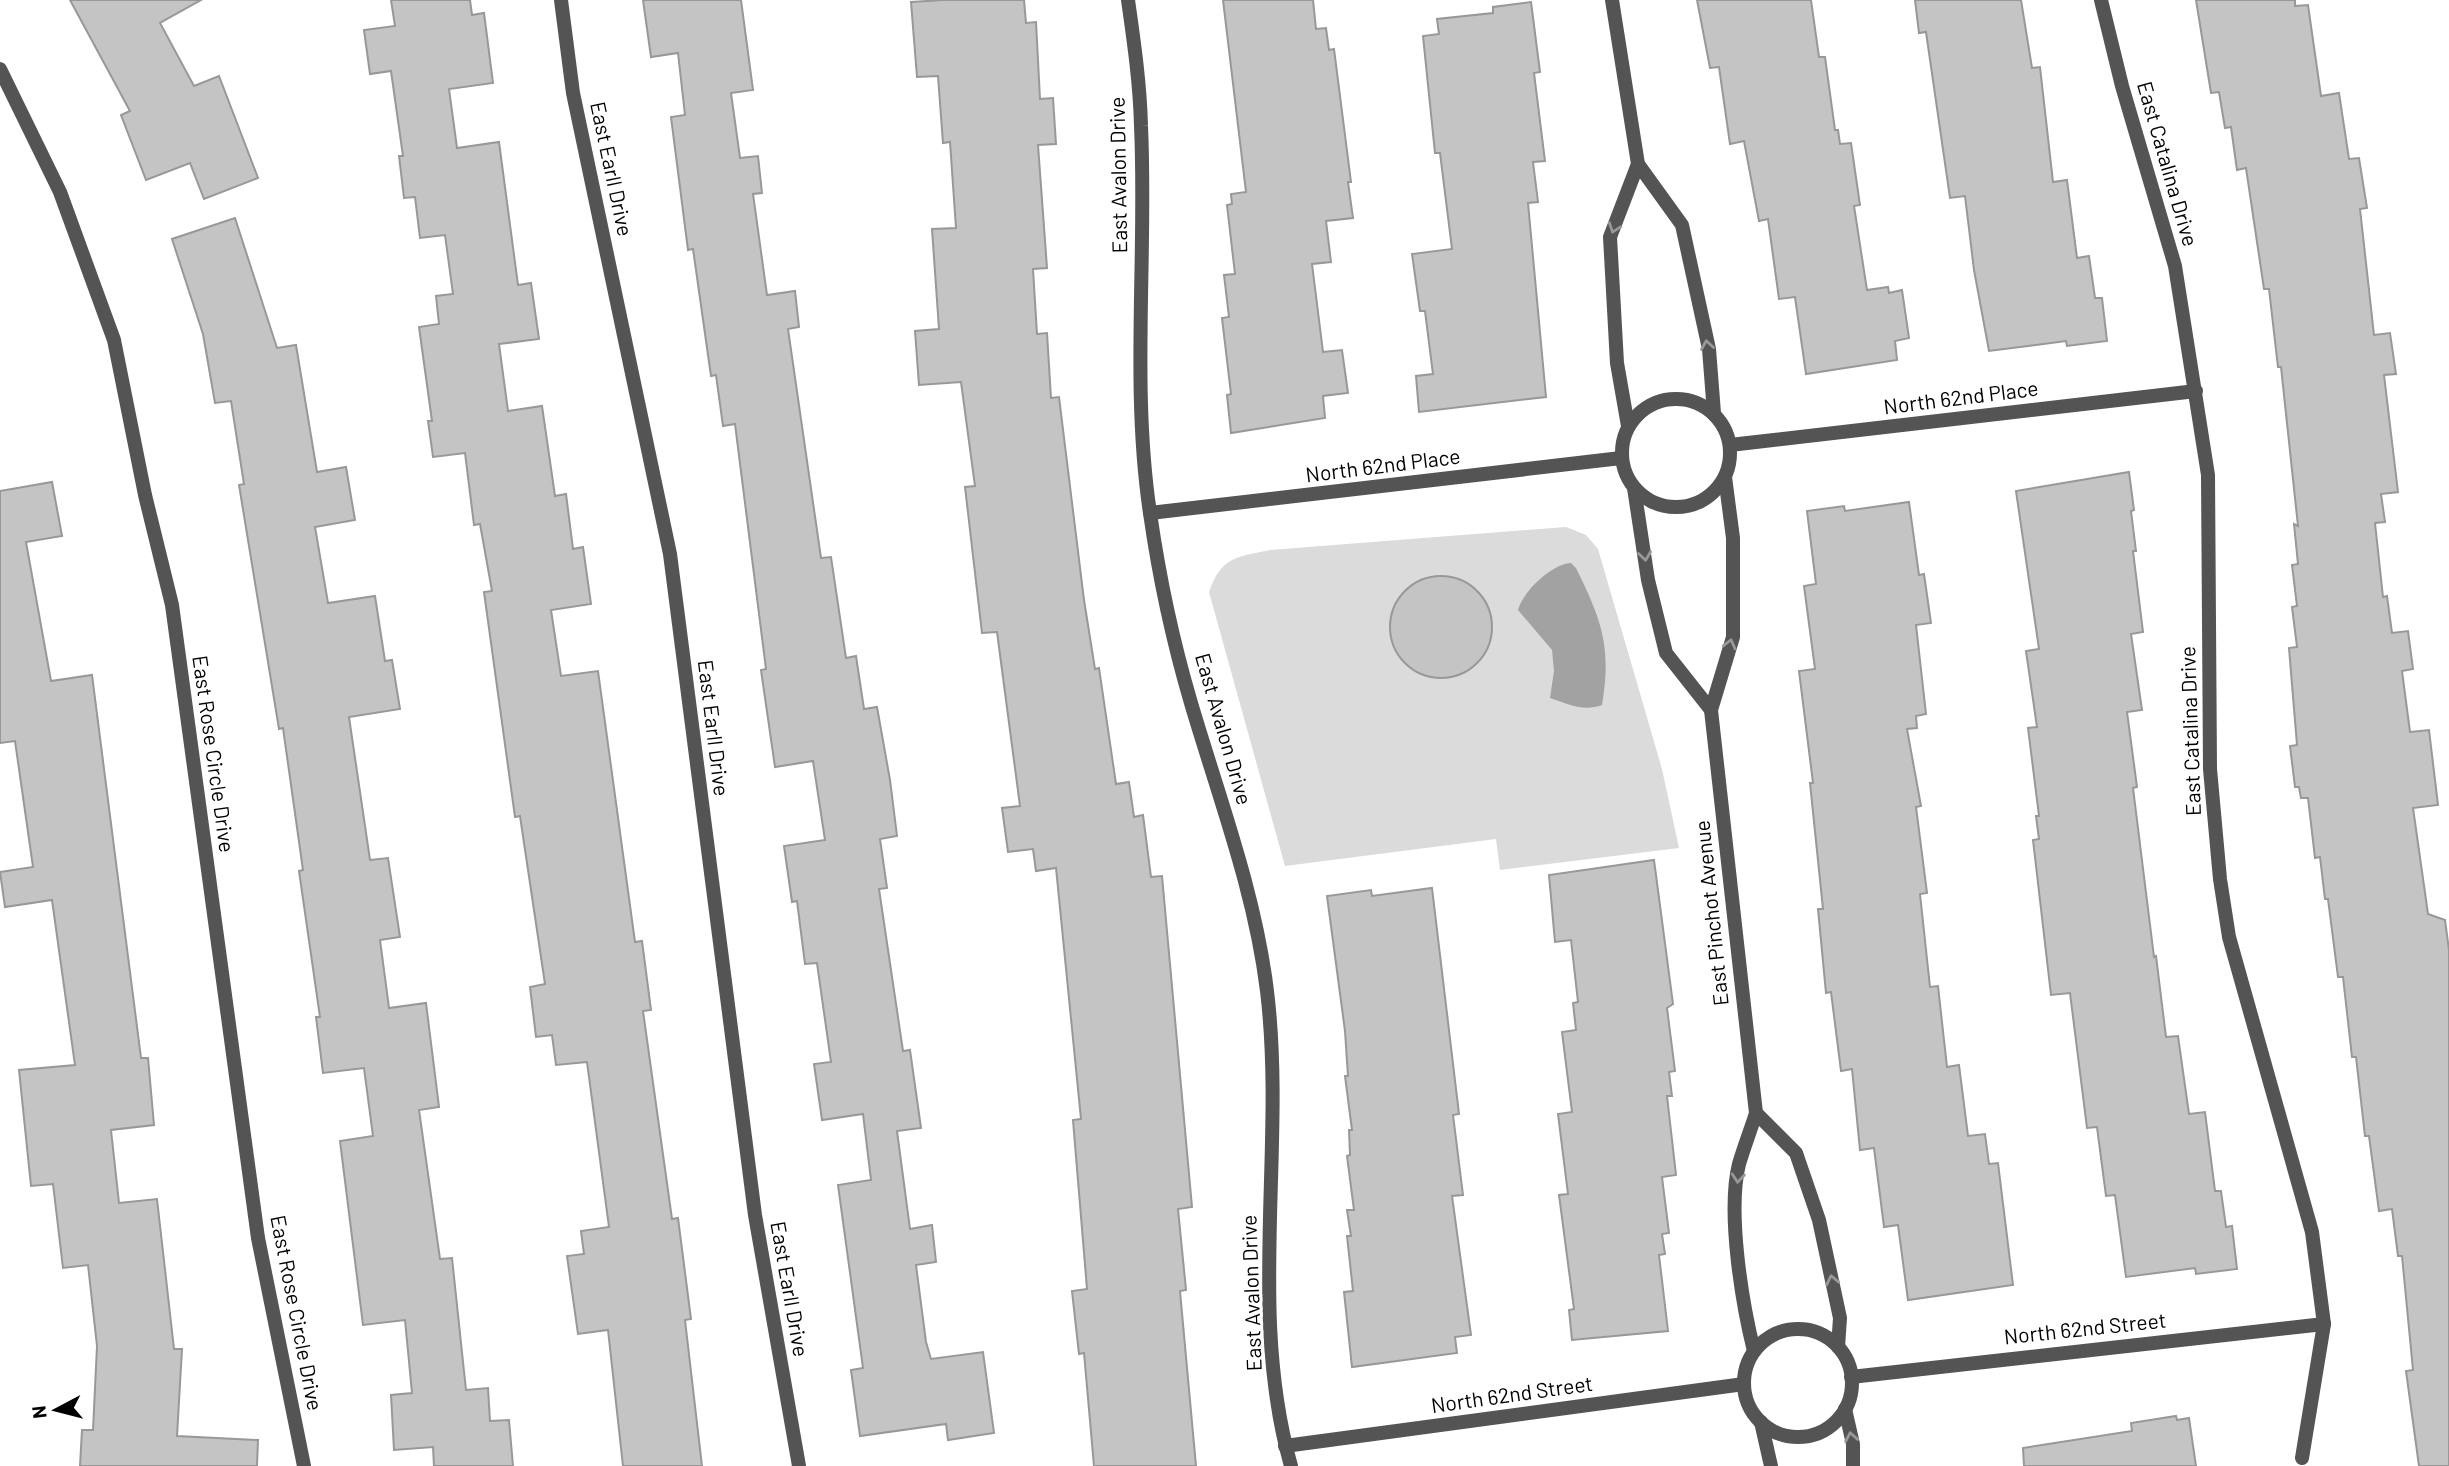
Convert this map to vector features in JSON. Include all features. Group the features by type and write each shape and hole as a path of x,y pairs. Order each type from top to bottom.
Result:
{"street":[{"name":"East Earll Drive","path":"561,0 573,93 670,554 755,1215 799,1466"},
{"name":"East Avalon Drive","path":"1128,0 1142,125 1142,434 1150,513 1189,698 1247,883 1267,991 1275,1110 1267,1242 1273,1357 1285,1446 1291,1466"},
{"path":"1612,0 1638,164 1682,225 1709,349 1714,413"},
{"name":"East Catalina Drive","path":"2101,0 2122,86 2175,266 2209,480 2210,769 2220,879 2228,937 2312,1232 2324,1324 2302,1458"},
{"name":"East Rose Circle Drive","path":"0,69 60,192 114,340 145,495 172,605 257,1238 304,1466"},
{"path":"1638,164 1609,237 1617,363 1628,426 1621,458 1634,488 1648,580 1666,653 1710,710"},
{"name":"North 62nd Place","path":"1730,445 2196,391"},
{"path":"1628,426 1652,404 1668,398 1684,399 1714,413 1722,423 1730,445 1725,477 1715,491 1700,502 1683,507 1657,503 1634,488"},
{"name":"North 62nd Place","path":"1150,513 1621,458"},
{"name":"East Pinchot Avenue","path":"1725,477 1733,538 1733,637 1710,710 1756,1112 1739,1166 1736,1199 1742,1304 1754,1351"},
{"path":"1756,1112 1796,1153 1822,1232 1840,1318 1838,1347"},
{"name":"North 62nd Street","path":"1851,1377 2324,1324"},
{"path":"1761,1422 1774,1431 1790,1436 1806,1436 1828,1427 1845,1409 1850,1398 1851,1377 1846,1359 1838,1347 1826,1337 1795,1329 1765,1340 1754,1351 1745,1373 1746,1398 1761,1422 1771,1466"},
{"name":"North 62nd Street","path":"1285,1446 1744,1384"},
{"path":"1845,1409 1853,1444 1853,1466"}],"shaded area":[{"path":"1566,527 1586,535 1598,549 1662,769 1679,848 1500,870 1496,839 1285,866 1209,592 1219,572 1231,560 1270,550"},
{"path":"1571,563 1576,568 1598,618 1605,649 1602,705 1588,708 1550,698 1554,671 1552,650 1518,610 1539,580 1555,568"}],"building":[{"path":"70,0 201,0 160,23 194,86 219,76 258,178 204,199 190,163 146,180 121,115 130,111"},
{"path":"391,0 470,0 472,15 484,13 493,83 449,89 457,148 499,142 518,285 531,283 539,339 499,344 508,411 542,406 555,496 566,494 573,549 583,547 591,604 551,610 561,676 598,671 635,942 642,941 651,1010 643,1011 672,1219 678,1218 691,1319 685,1320 702,1466 623,1466 608,1330 578,1334 567,1256 584,1254 581,1231 609,1227 587,1062 556,1065 552,1035 536,1037 530,987 545,984 520,816 515,817 484,592 492,591 480,524 474,525 465,453 433,457 428,421 432,421 419,327 439,324 436,296 453,294 445,235 420,238 415,197 404,198 399,156 403,156 391,71 370,74 364,30 395,26"},
{"path":"643,0 741,0 753,90 731,93 740,158 758,156 762,193 753,194 767,295 795,291 799,327 788,329 821,558 831,557 846,658 856,656 864,709 877,707 890,780 897,836 880,839 887,888 879,889 903,1051 910,1050 921,1128 897,1131 910,1229 932,1225 936,1262 916,1265 926,1342 931,1359 983,1352 994,1433 948,1440 946,1424 860,1436 851,1370 863,1368 838,1185 871,1180 863,1114 822,1120 814,1064 831,1062 817,963 805,964 797,901 792,902 784,846 825,840 813,761 775,767 761,670 766,669 735,424 723,426 716,375 711,376 693,249 688,250 671,117 685,115 678,53 651,57"},
{"path":"1024,0 1026,23 1036,22 1040,99 1053,98 1056,144 1038,145 1047,268 1033,269 1037,334 1047,333 1051,398 1059,397 1084,600 1095,669 1099,668 1116,784 1129,782 1134,817 1143,815 1151,877 1162,876 1192,1207 1178,1209 1186,1290 1180,1291 1196,1466 1094,1466 1084,1353 1079,1354 1072,1291 1087,1289 1073,1120 1081,1119 1056,868 1036,871 1033,849 1008,852 1002,808 1020,806 997,632 982,633 965,487 975,486 961,382 919,385 915,331 939,329 932,229 956,228 950,142 943,143 938,76 917,77 911,2"},
{"path":"1223,0 1313,0 1316,29 1326,28 1329,50 1334,49 1353,218 1326,221 1331,262 1312,264 1323,352 1342,350 1348,393 1323,396 1325,418 1231,433 1227,395 1231,394 1222,318 1229,317 1224,275 1235,274 1227,205 1232,204 1231,194 1246,192"},
{"path":"1697,0 1811,0 1819,57 1825,57 1835,130 1838,130 1840,144 1851,143 1860,205 1854,206 1867,290 1888,287 1889,293 1902,290 1909,338 1895,341 1897,360 1806,374 1795,297 1779,299 1768,219 1759,221 1744,141 1730,144 1719,67 1710,68"},
{"path":"1915,0 2021,0 2032,68 2040,67 2053,182 2067,180 2077,258 2089,256 2095,298 2102,298 2107,341 2067,346 2066,341 1989,351 1974,270 1965,196 1950,198 1926,32 1919,33"},
{"path":"2196,0 2295,0 2295,6 2308,5 2321,96 2339,93 2349,159 2359,158 2367,208 2360,209 2374,335 2390,333 2396,374 2384,375 2398,492 2381,494 2385,522 2375,523 2383,597 2387,596 2392,633 2408,631 2413,669 2402,671 2410,732 2429,730 2438,805 2413,808 2428,914 2445,920 2449,950 2449,1466 2419,1466 2406,1371 2413,1370 2402,1256 2398,1256 2392,1209 2379,1211 2369,1136 2365,1136 2356,1057 2352,1057 2343,977 2338,977 2320,857 2315,858 2308,798 2301,798 2299,787 2295,787 2290,746 2297,745 2289,648 2297,647 2292,607 2297,606 2292,565 2298,564 2294,524 2298,526 2281,367 2278,367 2269,289 2264,289 2246,168 2237,170 2231,127 2225,128 2219,92 2211,93"},
{"path":"1531,2 1540,72 1534,73 1545,161 1533,162 1538,202 1528,203 1546,397 1419,412 1416,376 1433,374 1425,311 1420,311 1412,254 1452,249 1440,153 1435,153 1423,36 1439,34 1437,19 1493,13 1493,7"},
{"path":"235,218 277,348 296,345 317,472 346,467 355,520 315,527 328,603 375,596 385,661 392,660 400,709 349,717 370,860 388,858 400,937 380,940 389,1008 426,1003 439,1107 419,1110 440,1259 452,1258 466,1390 488,1388 490,1421 509,1420 513,1466 434,1466 433,1447 394,1450 391,1395 412,1393 405,1320 363,1325 340,1141 373,1136 364,1068 323,1073 316,1017 320,1017 299,871 303,870 283,728 279,729 239,485 244,484 231,401 215,403 203,334 172,239"},
{"path":"2129,472 2134,510 2131,511 2136,551 2133,551 2143,632 2131,634 2142,710 2127,712 2137,787 2133,788 2154,957 2156,956 2166,1037 2178,1036 2189,1114 2205,1112 2215,1191 2221,1191 2226,1227 2232,1226 2237,1269 2196,1274 2195,1268 2126,1277 2115,1195 2106,1196 2097,1127 2087,1128 2070,993 2051,995 2033,840 2039,839 2036,816 2039,816 2028,728 2037,727 2026,651 2039,649 2016,491"},
{"path":"52,482 62,536 26,542 51,681 92,675 141,1058 148,1058 154,1125 111,1130 119,1203 157,1199 174,1349 182,1349 177,1436 258,1440 257,1466 80,1466 82,1430 93,1430 97,1346 88,1265 63,1268 53,1184 31,1186 19,1070 75,1065 52,900 5,907 0,872 33,867 15,741 0,743 0,491"},
{"path":"1909,502 1919,575 1924,574 1931,623 1916,625 1926,714 1916,716 1917,728 1907,729 1921,806 1916,807 1927,893 1920,894 1930,987 1938,986 1947,1067 1959,1065 1968,1136 1985,1134 1989,1164 1998,1163 2013,1285 1908,1300 1898,1225 1884,1227 1874,1148 1860,1150 1852,1069 1841,1071 1831,992 1826,993 1818,909 1823,909 1810,783 1813,783 1799,671 1815,669 1804,586 1816,584 1807,511 1844,506 1845,511"},
{"path":"1441,576 1460,580 1477,591 1488,608 1492,627 1488,646 1477,663 1460,674 1441,678 1422,674 1405,663 1394,646 1390,627 1394,608 1405,591 1422,580"},
{"path":"1654,860 1673,1004 1667,1008 1675,1071 1669,1072 1672,1096 1667,1096 1676,1175 1662,1177 1669,1233 1662,1234 1665,1254 1659,1255 1668,1331 1572,1340 1569,1310 1574,1309 1559,1195 1568,1194 1558,1114 1572,1112 1562,1032 1576,1030 1573,1003 1578,1002 1571,940 1555,942 1549,875"},
{"path":"1432,888 1459,1114 1453,1115 1463,1195 1452,1196 1471,1335 1455,1337 1457,1353 1352,1367 1344,1292 1353,1291 1347,1236 1351,1236 1347,1210 1354,1210 1347,1156 1350,1155 1349,1130 1352,1130 1345,1076 1348,1076 1345,1031 1327,896 1371,890 1372,896"},
{"path":"2176,1416 2177,1420 2189,1418 2196,1466 2024,1466 2023,1448 2132,1431 2131,1423"}]}
